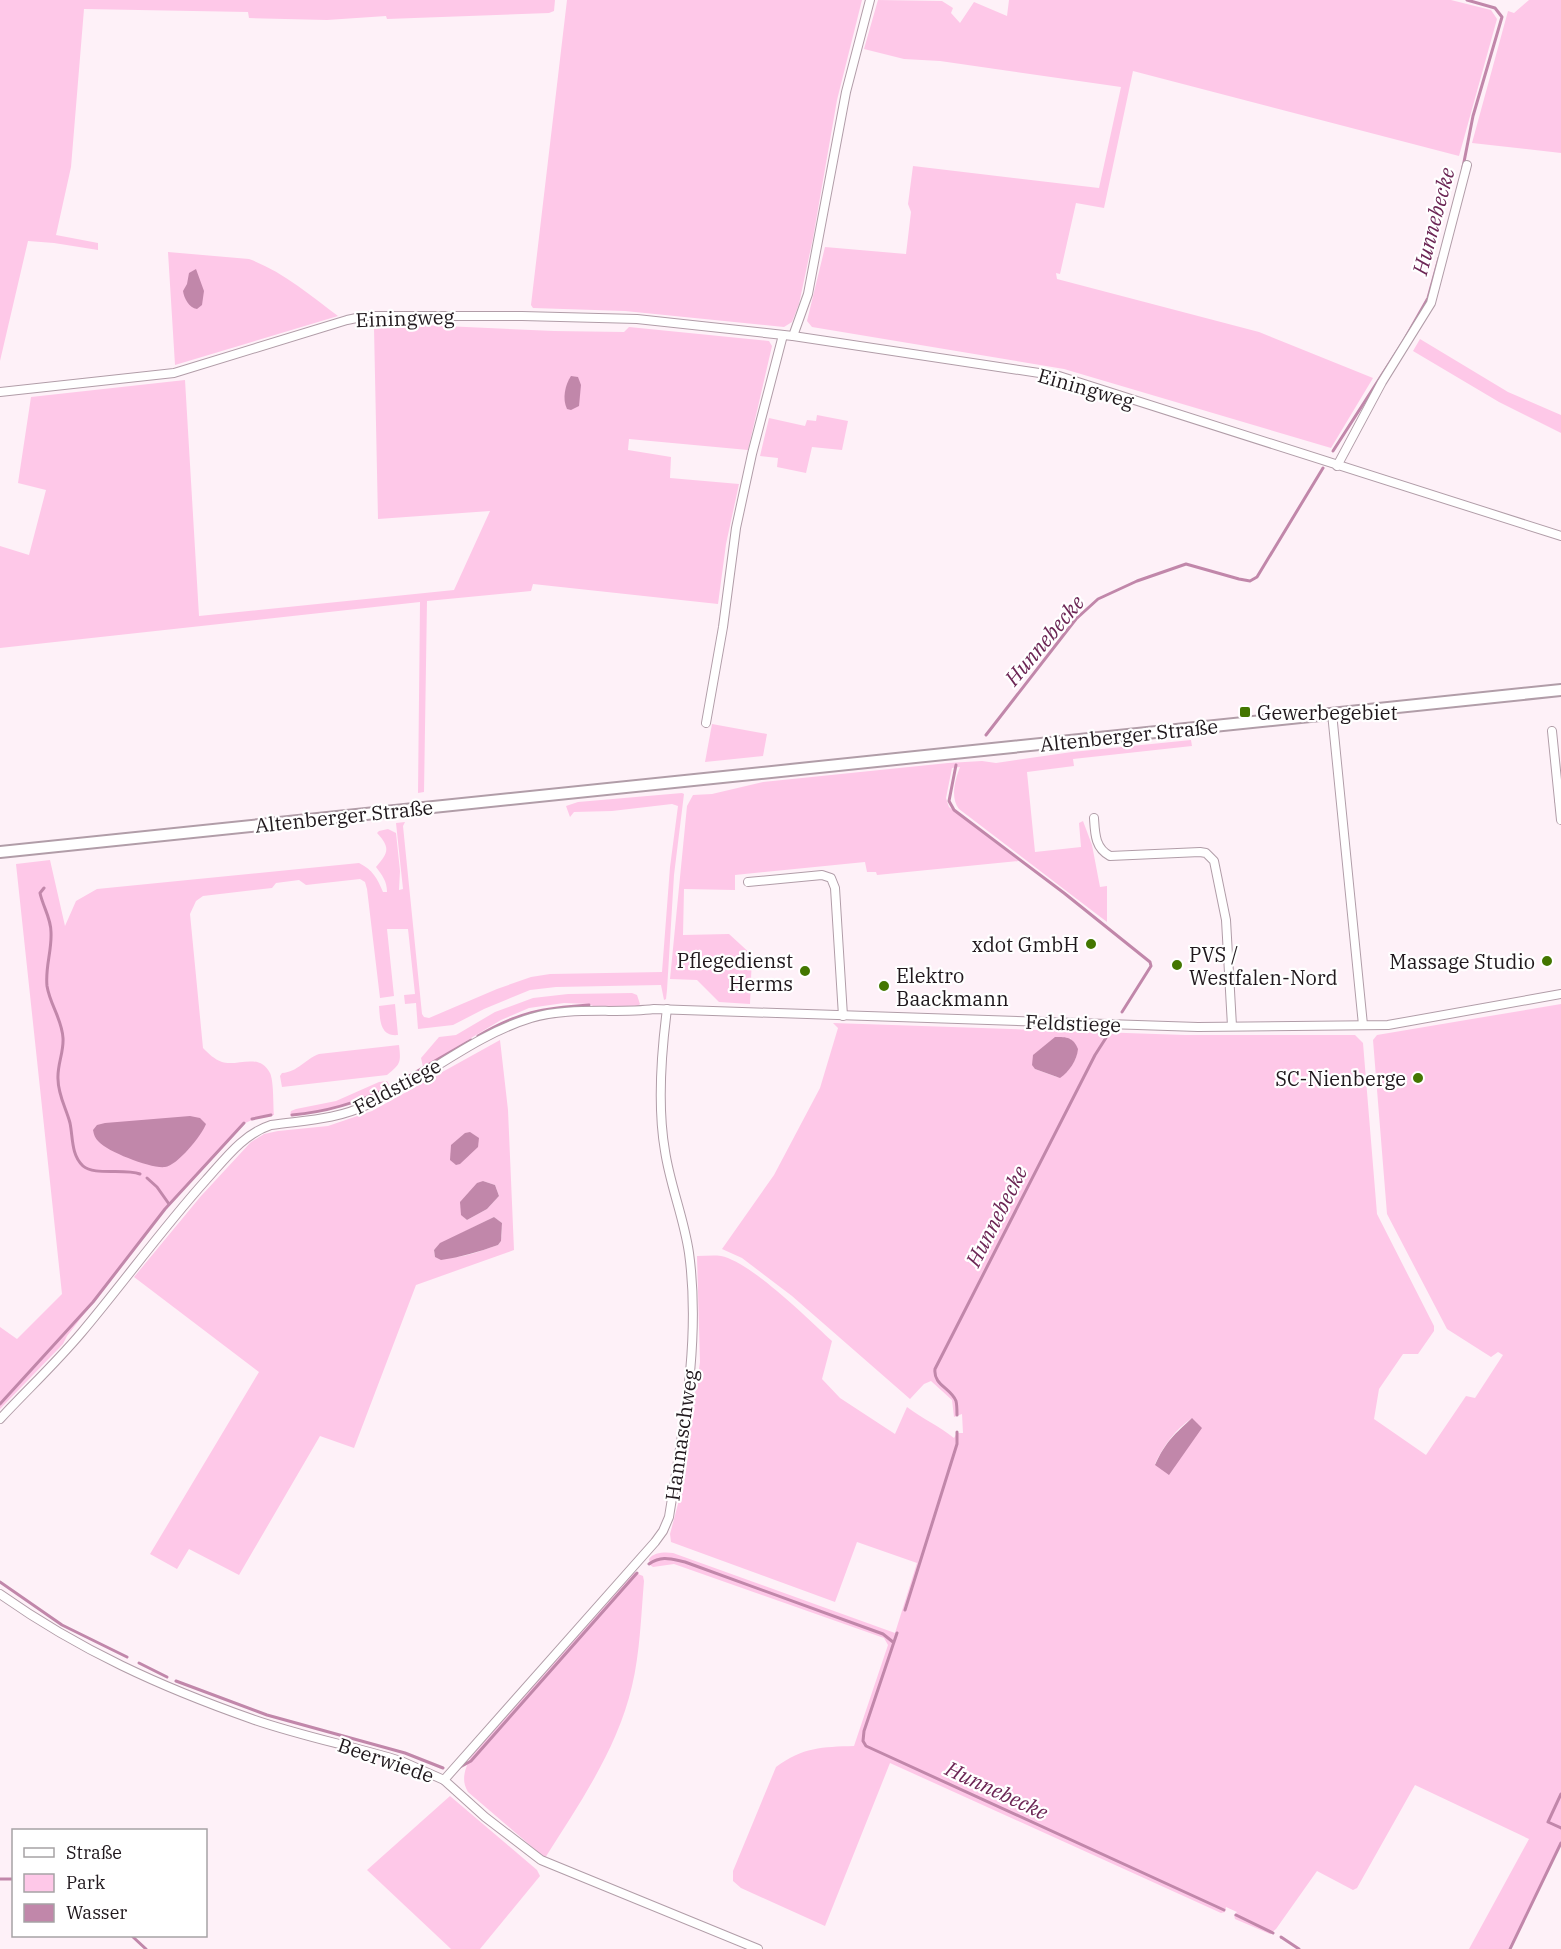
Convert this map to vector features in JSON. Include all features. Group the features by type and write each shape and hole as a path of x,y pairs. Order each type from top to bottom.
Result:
{"main road":[{"name":"Altenberger Straße","path":"0,852 1561,690"}],"street":[{"path":"793,336 807,294 846,92 870,0"},
{"path":"1337,466 1382,382 1431,303 1467,165"},
{"name":"Einingweg","path":"0,392 174,374 347,320 377,315 617,318 793,336 1059,376 1561,536"},
{"path":"706,723 722,637 736,528 752,454 783,335"},
{"path":"1332,713 1363,1025"},
{"path":"1552,731 1561,820"},
{"path":"1094,818 1099,846 1110,856 1200,852 1206,853 1214,861 1226,920 1232,1026"},
{"path":"748,882 822,875 831,878 835,888 843,1016"},
{"name":"Feldstiege","path":"0,1419 81,1334 172,1218 238,1144 255,1132 271,1125 330,1118 368,1105 484,1038 530,1018 558,1013 667,1009 1159,1026 1388,1025 1561,994"},
{"name":"Hannaschweg","path":"444,1780 655,1542 663,1531 669,1516 693,1346 689,1252 670,1176 661,1124 667,1009"},
{"name":"Beerwiede","path":"0,1594 47,1626 148,1679 254,1720 401,1761 444,1780 485,1817 541,1860 758,1949"}],"green space":[{"path":"0,0 555,0 554,11 549,13 387,19 386,16 327,20 249,18 248,12 84,9 71,167 56,235 98,243 98,250 28,241 0,361"},
{"path":"567,0 862,0 837,100 813,238 799,304 792,322 784,327 625,311 533,308 531,305"},
{"path":"878,0 942,1 953,8 951,13 960,23 974,2 1007,16 1009,0 1451,0 1491,10 1497,19 1459,156 1133,71 1104,208 1076,203 1060,274 1056,273 1057,279 1259,332 1373,378 1331,448 1064,369 812,327 807,321 825,247 906,254 911,212 908,204 913,166 1099,188 1121,87 940,61 904,59 864,49"},
{"path":"1529,0 1561,0 1561,153 1472,143 1508,11 1514,13"},
{"path":"168,252 249,259 284,277 338,316 175,365"},
{"path":"422,325 624,332 629,327 769,341 772,346 748,450 629,439 628,450 671,457 670,478 739,484 726,544 718,604 533,584 531,591 427,601 424,792 418,793 420,602 0,648 0,546 29,555 46,490 18,483 31,397 185,380 199,616 454,590 490,511 378,519 374,328"},
{"path":"1420,339 1508,392 1561,415 1561,433 1499,402 1413,351"},
{"path":"817,415 848,421 842,450 812,447 806,473 777,467 778,458 760,456 769,418 805,426 807,420 816,421"},
{"path":"712,724 767,734 763,756 705,762"},
{"path":"1191,740 1192,746 1073,759 1074,766 1027,772 1035,852 1081,847 1079,823 1083,821 1092,845 1100,887 1107,886 1107,922 959,809 954,794 960,767 952,768 946,798 949,807 1019,861 877,875 876,872 867,872 865,862 735,875 735,890 684,889 683,935 729,934 752,955 750,1004 719,1002 697,980 670,979 687,806 693,795 712,794 763,782 948,763 982,761 996,763 1072,752"},
{"path":"684,794 674,875 667,990 664,1000 661,985 556,987 530,990 453,1025 418,1029 416,1003 405,1004 404,995 415,994 408,929 387,929 394,996 380,998 367,889 365,882 360,879 306,885 299,880 276,883 272,888 203,896 196,901 190,914 203,1048 222,1062 254,1062 265,1067 270,1073 272,1082 274,1115 261,1116 243,1124 165,1210 63,1344 0,1409 0,1327 17,1339 62,1294 16,864 50,860 65,926 76,901 97,889 359,863 374,875 383,892 387,892 385,881 376,867 386,850 377,833 388,829 396,833 400,871 399,890 403,889 396,823 405,822 403,826 422,1014 429,1018 531,977 550,974 662,972 670,867 678,806 672,804 612,811 574,812 570,817 566,806 578,802"},
{"path":"632,993 637,995 640,1004 637,1007 595,1007 589,1004 564,1003 529,1008 501,1020 423,1067 421,1058 439,1037 456,1035 495,1012 533,998 568,994"},
{"path":"395,1004 398,1035 392,1035 382,1026 379,1006"},
{"path":"1561,1004 1561,1843 1508,1949 1469,1949 1529,1839 1415,1785 1357,1888 1353,1890 1317,1871 1276,1929 1270,1934 1235,1919 1234,1915 1237,1912 1226,1907 1225,1912 1221,1913 890,1763 825,1926 741,1888 733,1881 733,1871 776,1767 795,1755 813,1749 854,1746 888,1645 884,1638 674,1564 653,1567 649,1559 657,1554 673,1553 895,1633 917,1563 857,1542 835,1602 671,1542 670,1534 678,1504 700,1362 697,1256 721,1256 748,1269 779,1292 832,1341 822,1379 840,1398 895,1434 907,1407 954,1438 957,1433 963,1433 962,1414 954,1417 952,1400 931,1381 924,1384 910,1399 792,1296 742,1258 722,1249 774,1175 820,1088 838,1028 833,1023 1185,1035 1355,1035 1363,1043 1377,1214 1434,1326 1434,1331 1418,1354 1403,1354 1379,1389 1374,1419 1426,1455 1466,1396 1475,1398 1503,1355 1498,1352 1491,1357 1447,1329 1387,1214 1373,1040 1377,1035","holes":["1071,1038 1057,1077 1035,1069","1192,1418 1172,1468 1155,1464 1170,1438"]},
{"path":"500,1040 508,1110 514,1250 416,1285 354,1448 320,1436 239,1575 189,1549 177,1569 150,1554 259,1372 134,1277 201,1196 251,1142 264,1134 328,1126 372,1111","holes":["483,1181 495,1185 499,1196 487,1209 467,1220 462,1215 462,1211","494,1217 502,1223 501,1241 498,1245 459,1257 435,1257 434,1250 440,1244"]},
{"path":"399,1045 399,1062 387,1075 282,1087 280,1076 282,1073 297,1068 319,1054"},
{"path":"387,1081 390,1086 354,1103 329,1110 290,1115 291,1111 296,1109 336,1101 379,1082"},
{"path":"633,1572 643,1576 644,1581 637,1661 625,1710 596,1776 545,1858 468,1792 464,1783 466,1769 471,1755"},
{"path":"450,1796 537,1870 540,1876 480,1949 451,1949 367,1870"}],"water":[{"path":"196,269 204,291 202,305 197,309 187,302 183,291 189,273"},
{"path":"571,376 578,377 581,385 579,406 571,410 567,409 564,397"},
{"path":"1055,1037 1069,1038 1078,1049 1072,1065 1060,1078 1035,1069 1032,1065 1033,1055"},
{"path":"190,1116 200,1118 206,1124 204,1129 182,1156 165,1167 141,1163 120,1155 98,1141 93,1130 97,1125 105,1123"},
{"path":"470,1132 479,1138 478,1147 456,1165 450,1160 451,1145 465,1133"},
{"path":"483,1181 495,1185 499,1196 487,1209 467,1220 461,1215 460,1202 477,1183"},
{"path":"494,1217 502,1223 501,1241 498,1245 448,1259 441,1260 435,1257 434,1250 440,1243"},
{"path":"1192,1418 1202,1428 1169,1475 1155,1465 1167,1444"}],"waterway":[{"name":"Hunnebecke","path":"1463,167 1473,116 1502,17 1495,8 1467,0"},
{"name":"Hunnebecke","path":"1333,451 1403,342 1428,298 1439,258"},
{"name":"Hunnebecke","path":"986,735 1076,619 1098,599 1137,581 1186,564 1239,579 1250,581 1257,577 1323,468"},
{"name":"Hunnebecke","path":"956,765 949,801 954,810 1064,893 1150,962 1151,966 1122,1012"},
{"path":"44,888 40,893 51,932 47,986 63,1038 58,1085 70,1123 76,1157 83,1166 94,1171 140,1174"},
{"path":"478,1036 519,1016 558,1008 589,1005"},
{"name":"Hunnebecke","path":"957,1415 956,1401 939,1383 935,1369 1095,1055 1111,1030"},
{"path":"397,1083 471,1040"},
{"path":"292,1115 341,1106 388,1088"},
{"path":"252,1119 271,1115"},
{"path":"0,1404 93,1302 165,1209 244,1123"},
{"path":"147,1178 157,1187 169,1204"},
{"name":"Hunnebecke","path":"905,1610 957,1444 957,1432"},
{"path":"649,1564 662,1559 685,1562 883,1634 893,1642"},
{"path":"460,1767 471,1761 637,1573"},
{"path":"0,1582 62,1625 127,1657"},
{"name":"Hunnebecke","path":"897,1633 864,1731 863,1741 866,1746 1224,1910"},
{"path":"139,1663 167,1677"},
{"path":"176,1681 267,1715 405,1753 443,1768"},
{"path":"1561,1794 1548,1822 1561,1828"},
{"path":"1510,1949 1561,1843"},
{"path":"0,1879 12,1879"},
{"name":"Hunnebecke","path":"1236,1915 1273,1933"},
{"path":"133,1937 146,1949"},
{"name":"Hunnebecke","path":"1281,1937 1299,1949"}],"place":[{"name":"Gewerbegebiet","path":"1245,712"},
{"name":"xdot GmbH","path":"1091,944"},
{"name":"Massage Studio","path":"1547,961"},
{"name":"PVS / Westfalen-Nord","path":"1177,965"},
{"name":"Pflegedienst Herms","path":"805,971"},
{"name":"Elektro Baackmann","path":"884,986"},
{"name":"SC-Nienberge","path":"1418,1078"}]}
